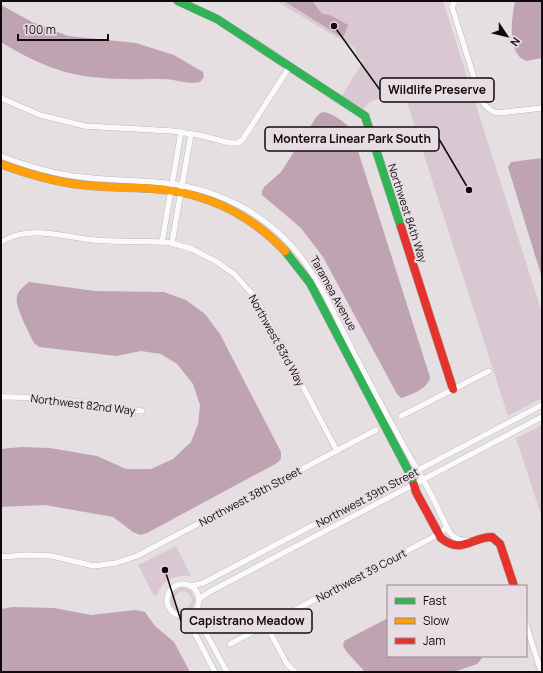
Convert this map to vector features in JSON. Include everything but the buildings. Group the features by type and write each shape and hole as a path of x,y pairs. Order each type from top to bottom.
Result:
{"street":[{"name":"Northwest 84th Way","path":"178,1 217,19 363,114 367,119 453,389"},
{"path":"455,1 452,7 481,100 485,107 498,113 542,108"},
{"path":"1,98 40,115 85,126 124,129 154,129 182,132 230,143 238,143 243,139 290,66"},
{"path":"162,242 182,132"},
{"path":"172,244 191,134"},
{"name":"Taramea Avenue","path":"1,156 46,171 67,175 102,179 156,182 172,188"},
{"name":"Taramea Avenue","path":"1,164 50,179 82,185 107,188 181,189 228,207 266,232 283,247 297,263 310,283 413,472 422,479 447,527"},
{"name":"Northwest 83rd Way","path":"3,241 27,233 38,232 94,240 162,242 197,252 217,262 234,274 256,298 337,451"},
{"path":"401,416 489,371"},
{"name":"Northwest 82nd Way","path":"1,397 24,396 72,400 142,411"},
{"name":"Northwest 39th Street","path":"191,586 203,583 542,405"},
{"name":"Northwest 39th Street","path":"199,599 211,591 422,479 542,417"},
{"name":"Northwest 38th Street","path":"1,557 26,555 52,556 94,566 123,561 137,556 376,430"},
{"name":"Taramea Avenue","path":"413,472 413,484 416,492 439,534"},
{"path":"447,527 450,533 458,539 475,541"},
{"name":"Northwest 39 Court","path":"230,644 439,534 447,527"},
{"path":"439,534 446,542 456,546 462,546 486,537 492,537 500,544 514,585"},
{"path":"186,584 195,589 199,599 199,603 195,610 184,616 173,614 166,599 171,589 175,586 186,584"},
{"path":"195,610 227,672"},
{"path":"184,616 215,672"},
{"path":"266,625 287,664 295,672"},
{"path":"527,627 541,672"}],"shaded area":[{"path":"276,1 443,1 542,313 542,398 508,416 404,93 393,93 370,102 363,109 342,96 363,61 356,56 355,48"},
{"path":"284,1 312,1 322,14 330,15 348,25 343,38"},
{"path":"515,1 542,1 542,58 526,61 520,57 515,50 512,25"},
{"path":"1,5 32,22 68,36 136,43 174,55 203,72 204,77 200,82 195,83 163,79 110,79 68,73 56,69 33,60 1,42"},
{"path":"322,112 326,112 334,116 351,129 430,377 429,381 423,388 401,398 397,394 323,257 301,228 262,195 264,187 281,172 317,116"},
{"path":"542,158 542,278 508,167 511,162"},
{"path":"29,282 95,291 164,292 186,300 205,314 220,334 281,452 281,459 277,463 147,533 140,535 133,532 113,517 45,505 1,507 1,449 21,447 50,448 97,456 126,469 151,469 173,459 191,442 198,424 200,405 193,384 177,364 161,354 141,351 116,356 39,347 34,343 20,313 17,301 19,292"},
{"path":"542,425 542,518 516,438"},
{"path":"176,546 191,576 180,576 170,579 162,586 157,596 154,596 138,565"},
{"path":"182,587 191,591 195,600 192,609 184,613 174,610 170,601 173,592","holes":["184,591 190,595 192,600 190,606 185,609 178,608 175,603 177,594"]},
{"path":"13,607 54,608 91,615 135,610 145,612 155,626 174,642 190,672 1,672 1,609"},
{"path":"387,619 387,657 482,658 477,664 454,672 365,672 346,651 343,646 344,641"}],"traffic: fast":[{"path":"178,1 217,19 365,116 401,227"},
{"path":"285,251 310,283 410,474 414,485"}],"traffic: slow":[{"path":"1,164 42,177 73,184 102,187 157,189 193,195 227,208 243,217 272,238 285,251"}],"traffic: jam":[{"path":"401,227 453,389"},
{"path":"414,485 416,492 441,538 448,543 461,545 492,537 500,544 514,585"}],"place":[{"name":"Wildlife Preserve","path":"334,26"},
{"name":"Monterra Linear Park South","path":"469,190"},
{"name":"Capistrano Meadow","path":"165,570"}]}
